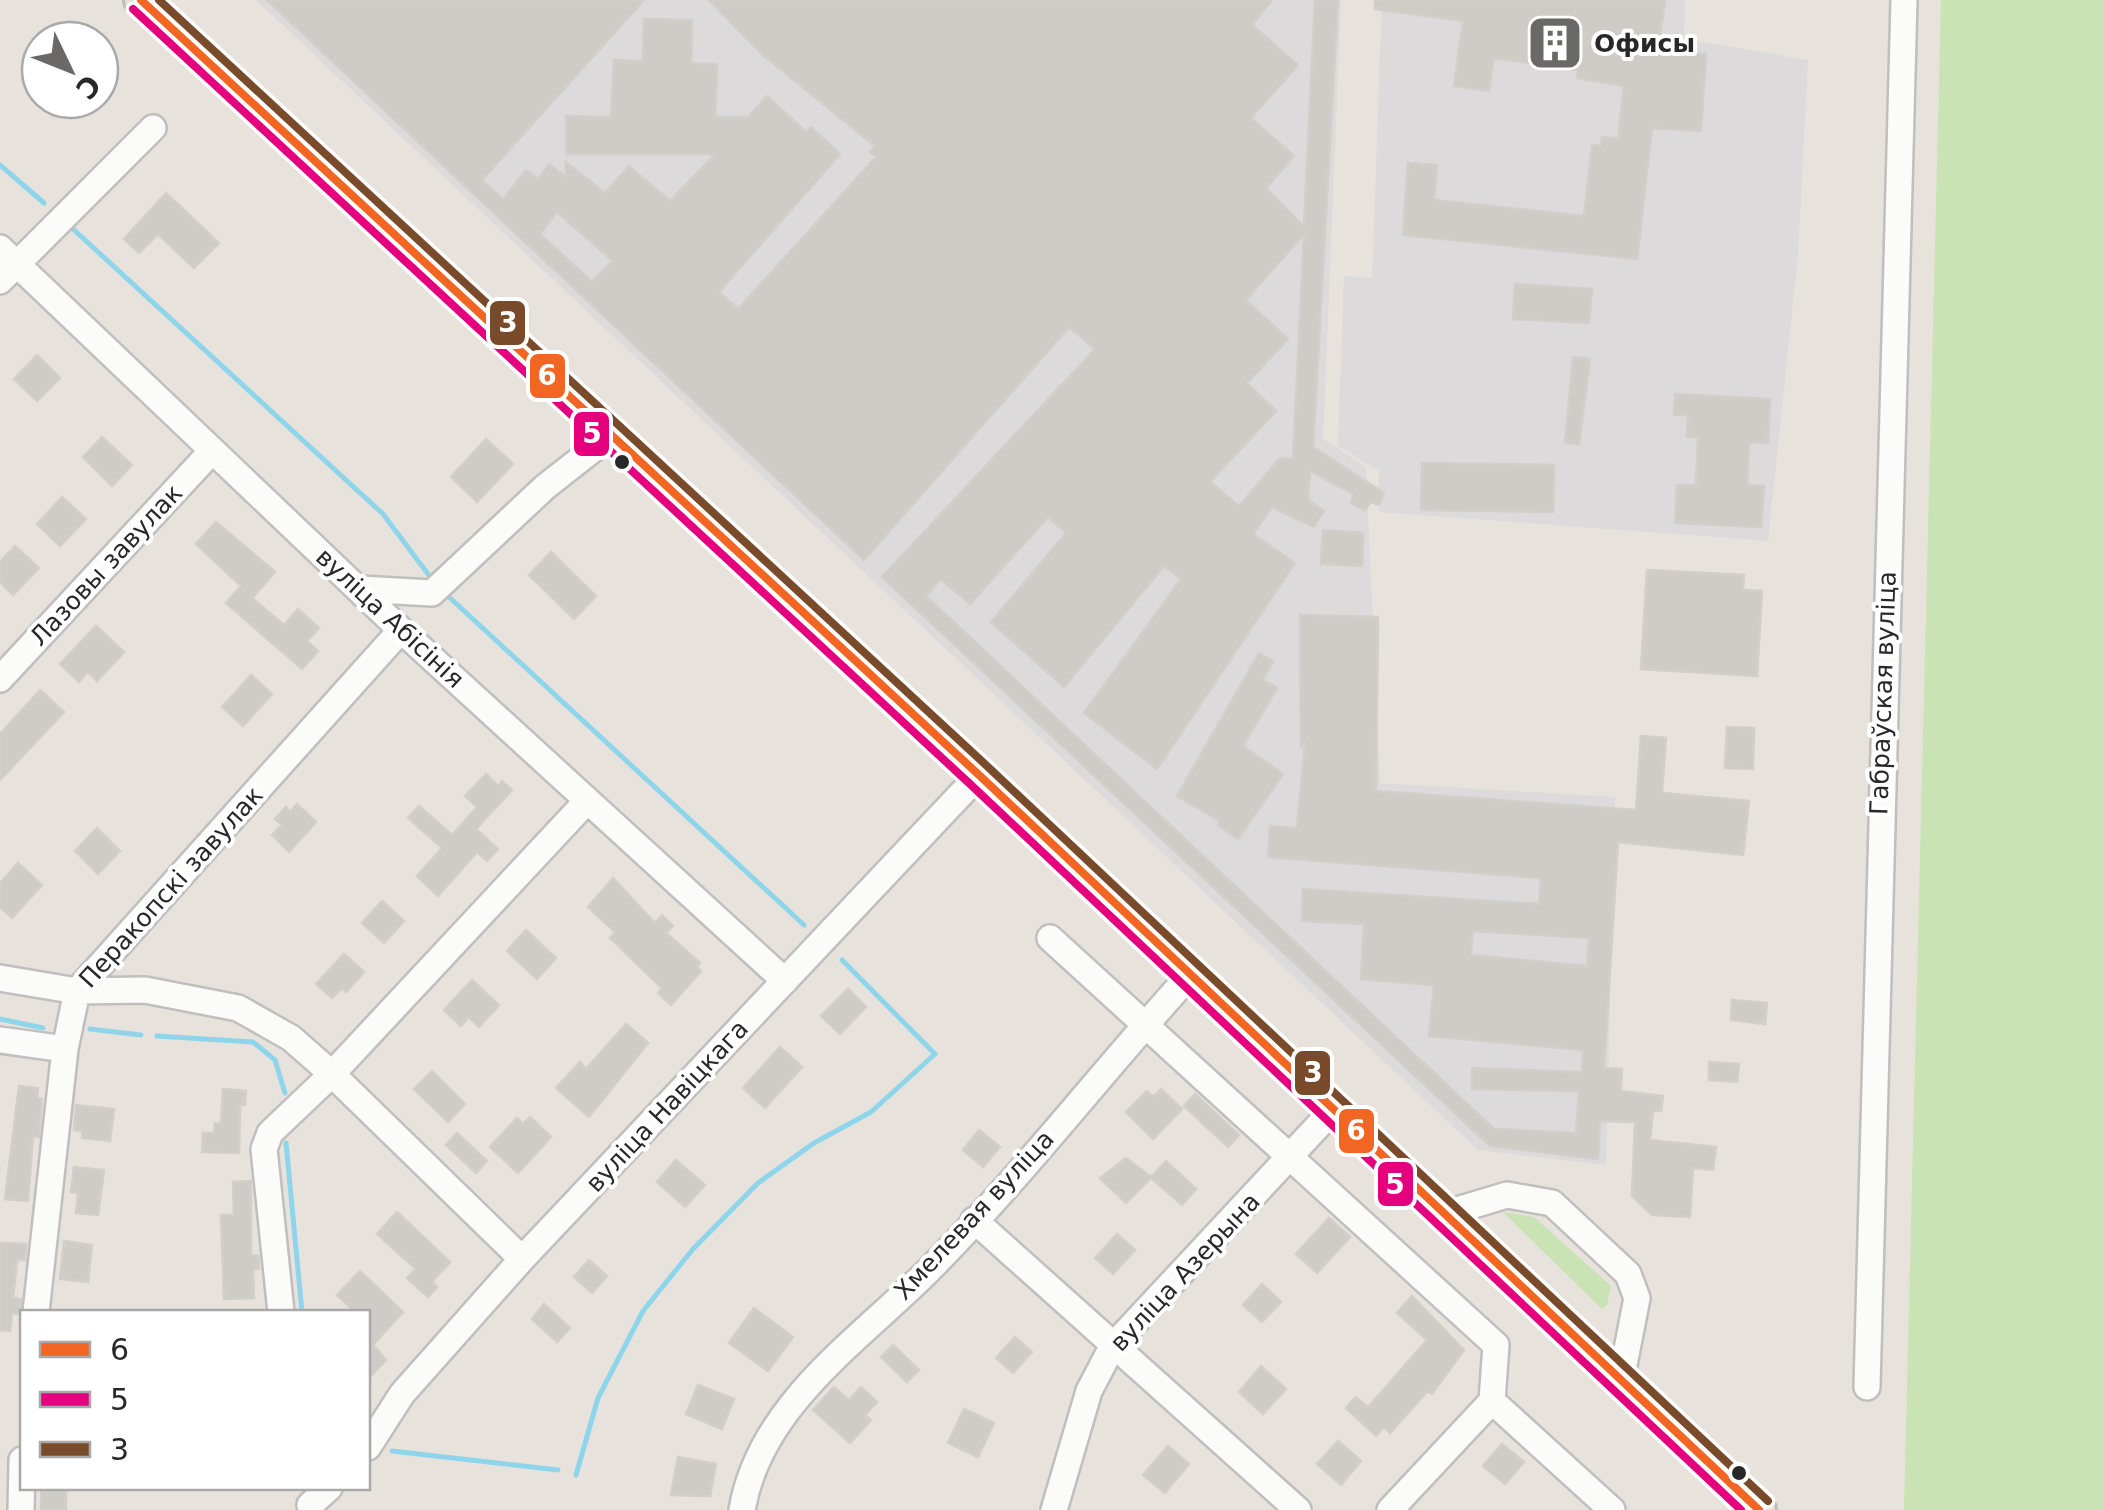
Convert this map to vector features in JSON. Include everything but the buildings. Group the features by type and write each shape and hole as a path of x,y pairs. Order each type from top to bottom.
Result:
{"main road":[{"path":"141,0 978,776 1759,1510"}],"street":[{"name":"Габраўская вуліца","path":"1867,1387 1904,0"},
{"path":"6,264 153,128"},
{"name":"вуліца Абісінія","path":"6,264 786,981"},
{"path":"360,588 432,593 484,549 544,487 610,436"},
{"name":"Лазовы завулак","path":"0,679 212,451"},
{"name":"Перакопскі завулак","path":"36,1310 65,1049 77,991 401,630"},
{"name":"вуліца Навіцкага","path":"370,1444 402,1394 522,1259 978,776"},
{"path":"282,1310 264,1150 270,1133 332,1074 588,801"},
{"path":"1050,938 1496,1345 1492,1401 1390,1510"},
{"name":"Хмелевая вуліца","path":"742,1510 746,1484 800,1395 974,1220 1189,976"},
{"path":"0,978 77,991 145,990 238,1008 291,1038 332,1074 522,1259"},
{"path":"0,1040 65,1049"},
{"name":"вуліца Азерына","path":"1054,1510 1089,1391 1112,1347 1332,1111"},
{"path":"1447,1214 1507,1195 1552,1202 1628,1274 1636,1298 1622,1380"},
{"path":"974,1220 1298,1510"},
{"path":"1492,1401 1612,1510"}],"shaded area":[{"path":"256,0 1341,0 1323,439 1366,467 1380,783 1615,797 1606,1165 1478,1150"},
{"path":"1382,0 1685,0 1684,39 1808,60 1798,255 1768,541 1379,512 1379,471 1338,446 1344,276 1372,278"}],"green space":[{"path":"1941,0 2104,0 2104,1510 1904,1510"},
{"path":"1503,1212 1534,1217 1611,1286 1607,1305 1602,1309"}],"waterway":[{"path":"0,165 44,203"},
{"path":"72,228 383,514 428,574"},
{"path":"448,596 804,925"},
{"path":"576,1475 598,1398 643,1311 693,1249 758,1183 814,1143 871,1112 935,1054 842,960"},
{"path":"0,1019 43,1028"},
{"path":"90,1029 141,1035"},
{"path":"157,1036 253,1042 275,1060 285,1093"},
{"path":"286,1143 302,1310"},
{"path":"392,1451 558,1470"}],"transit line":[{"name":"6","path":"141,0 979,775 1759,1510"},
{"name":"3","path":"159,0 987,766 1768,1501"},
{"name":"5","path":"133,9 970,784 1741,1510"}],"place":[{"name":"Офисы","path":"1555,43"}]}
